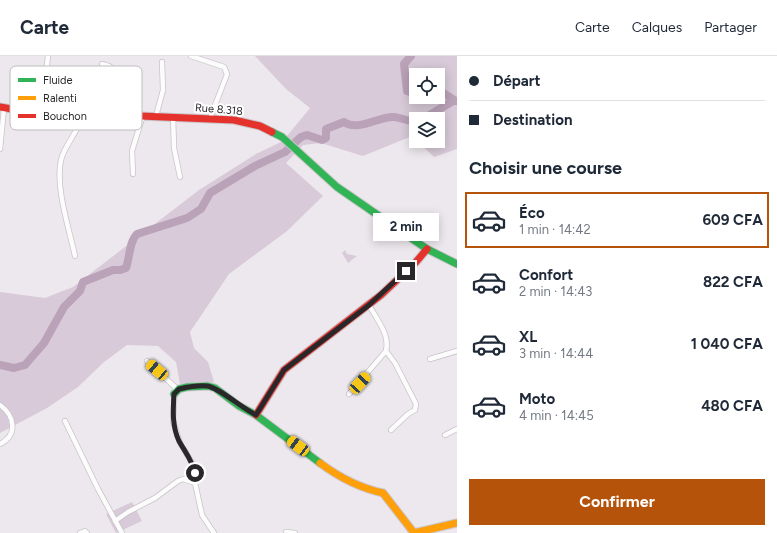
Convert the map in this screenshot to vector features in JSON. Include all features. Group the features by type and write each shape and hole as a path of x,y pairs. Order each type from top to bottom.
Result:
{"street":[{"path":"47,66 48,56"},
{"path":"191,56 224,67 226,70 226,77 210,118"},
{"path":"156,116 163,90 162,62"},
{"path":"102,64 109,66"},
{"path":"0,149 2,107"},
{"name":"Rue 8.318","path":"143,115 210,118 249,123 260,126 282,137 337,187 427,249 457,264"},
{"path":"173,116 174,148 180,177"},
{"path":"75,256 59,176 61,158 77,130"},
{"path":"133,174 132,151 138,130"},
{"path":"256,415 284,370 369,305 416,262 427,249"},
{"path":"349,394 386,352 388,342 386,336 369,305"},
{"path":"430,359 457,350"},
{"path":"386,352 395,363 416,404 415,410 408,414 391,430"},
{"path":"146,361 175,387 173,421 180,443 194,466 195,483 202,515 214,533"},
{"path":"174,394 179,389 208,386 215,388 239,406 256,415 332,472 364,489 383,493 414,533 457,523"},
{"path":"0,405 12,421 13,428 11,435 0,444"},
{"path":"65,421 122,533"},
{"path":"445,435 457,429"},
{"path":"116,521 128,512 155,498 178,481 184,479 195,483"},
{"path":"80,533 84,531 87,533"},
{"path":"286,532 295,533"}],"shaded area":[{"path":"255,56 457,56 457,149 434,157 424,148 445,148 445,112 409,112 409,137 363,156 321,143 303,145 286,163 323,196 287,231 229,274 190,332 194,348 208,362 214,382 180,384 176,362 158,346 127,345 104,362 78,387 47,408 0,433 0,292 45,298 73,287 199,190 256,154 283,141 310,108 286,89"},
{"path":"345,250 347,254 357,256 348,263 342,253"},
{"path":"132,502 142,521 116,533 106,514"}],"waterway":[{"path":"409,92 407,91 404,64 411,56"},
{"path":"445,94 456,101"},
{"path":"435,112 453,101"},
{"path":"0,365 14,368 25,365 44,343 64,307 80,291 83,282 113,270 126,268 132,241 137,234 187,218 201,209 210,193 255,166 285,152 301,137 307,135 322,140 326,138 326,129 344,122 350,125 362,125 388,117 409,120"}],"traffic: fast":[{"path":"272,132 282,137 337,187 427,249 457,264"},
{"path":"174,394 179,389 187,387 208,386 215,388 239,406 256,415 320,463"}],"traffic: slow":[{"path":"320,463 350,482 383,493 414,533 457,523"}],"traffic: jam":[{"path":"0,107 10,109"},
{"path":"142,116 234,120 260,126 272,132"},
{"path":"256,415 284,370 381,295 416,262 427,249"}],"route":[{"path":"195,473 194,466 177,436 173,421 174,394 179,389 203,386 215,388 239,406 256,415 270,394 280,374 284,370 369,305 406,271"}]}
